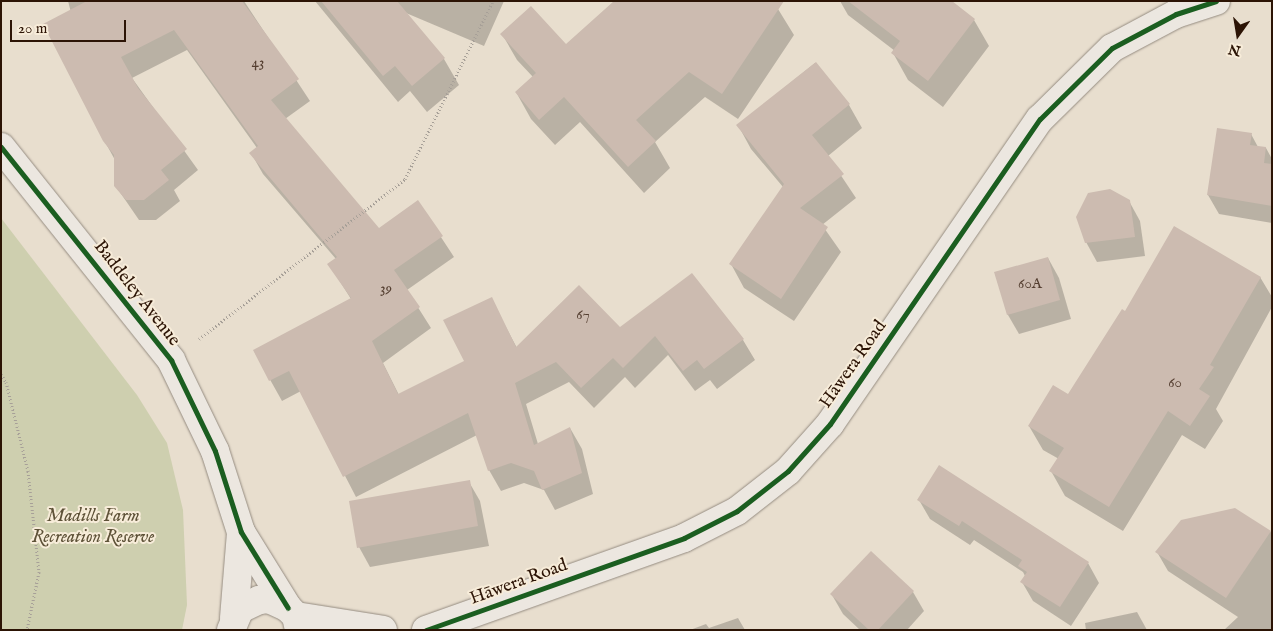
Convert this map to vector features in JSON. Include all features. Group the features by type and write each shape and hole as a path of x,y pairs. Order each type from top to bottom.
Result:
{"street":[{"name":"Hāwera Road","path":"432,629 684,538 737,511 774,482 830,424 1040,119 1112,48 1176,14 1216,1"},
{"name":"Baddeley Avenue","path":"1,146 171,360 216,451 241,532 294,618"},
{"name":"Baddeley Avenue","path":"233,624 241,532"},
{"path":"233,624 240,609 259,600 269,599 294,618 383,630"}],"path":[{"path":"171,360 405,179 493,1"},
{"path":"1,374 6,382 28,471 39,572 27,630"}],"green space":[{"name":"Madills Farm Recreation Reserve","path":"1,218 137,395 167,443 183,510 187,605 182,630 1,630"}],"building":[{"path":"87,1 242,1 299,79 271,100 379,228 418,200 443,236 394,270 420,307 372,341 398,394 464,361 443,320 492,297 516,347 579,285 620,327 692,273 744,339 704,369 697,360 683,371 655,336 623,368 613,358 581,388 556,362 515,383 534,445 570,427 582,473 542,490 534,471 511,463 488,471 468,413 343,477 289,371 269,381 253,350 351,298 327,264 337,257 249,153 258,146 174,30 121,57 138,88 187,149 161,170 169,180 144,200 126,200 114,186 114,155 103,141 43,24"},
{"path":"321,1 397,1 445,58 412,86 395,66 383,76"},
{"path":"614,1 784,1 722,94 689,72 636,120 656,141 628,167 564,97 539,120 515,92 536,73 500,34 531,6 566,44"},
{"path":"848,1 952,1 975,19 928,81 891,53 900,41"},
{"path":"816,62 850,104 812,135 844,174 800,208 828,227 781,299 729,264 784,184 736,125"},
{"path":"1217,128 1252,133 1250,145 1266,147 1264,163 1272,164 1272,206 1207,195"},
{"path":"1110,189 1130,200 1135,237 1085,243 1076,217 1088,193"},
{"path":"1174,226 1261,277 1210,365 1214,367 1199,389 1210,396 1190,426 1168,411 1109,507 1049,471 1064,448 1028,426 1053,385 1068,394 1122,309 1125,311"},
{"path":"1048,257 1060,300 1007,315 994,272"},
{"path":"939,465 1089,562 1060,607 1020,582 1027,572 1018,566 1022,560 962,521 959,526 917,500"},
{"path":"470,480 478,526 357,548 349,501"},
{"path":"1235,508 1271,531 1226,598 1155,552 1181,520"},
{"path":"871,551 914,591 878,630 869,630 830,594"}],"cycle path":[{"path":"426,630 684,538 737,511 788,471 830,424 1040,119 1112,48 1176,14 1216,1"},
{"path":"1,147 171,360 215,451 241,532 288,608"}]}
